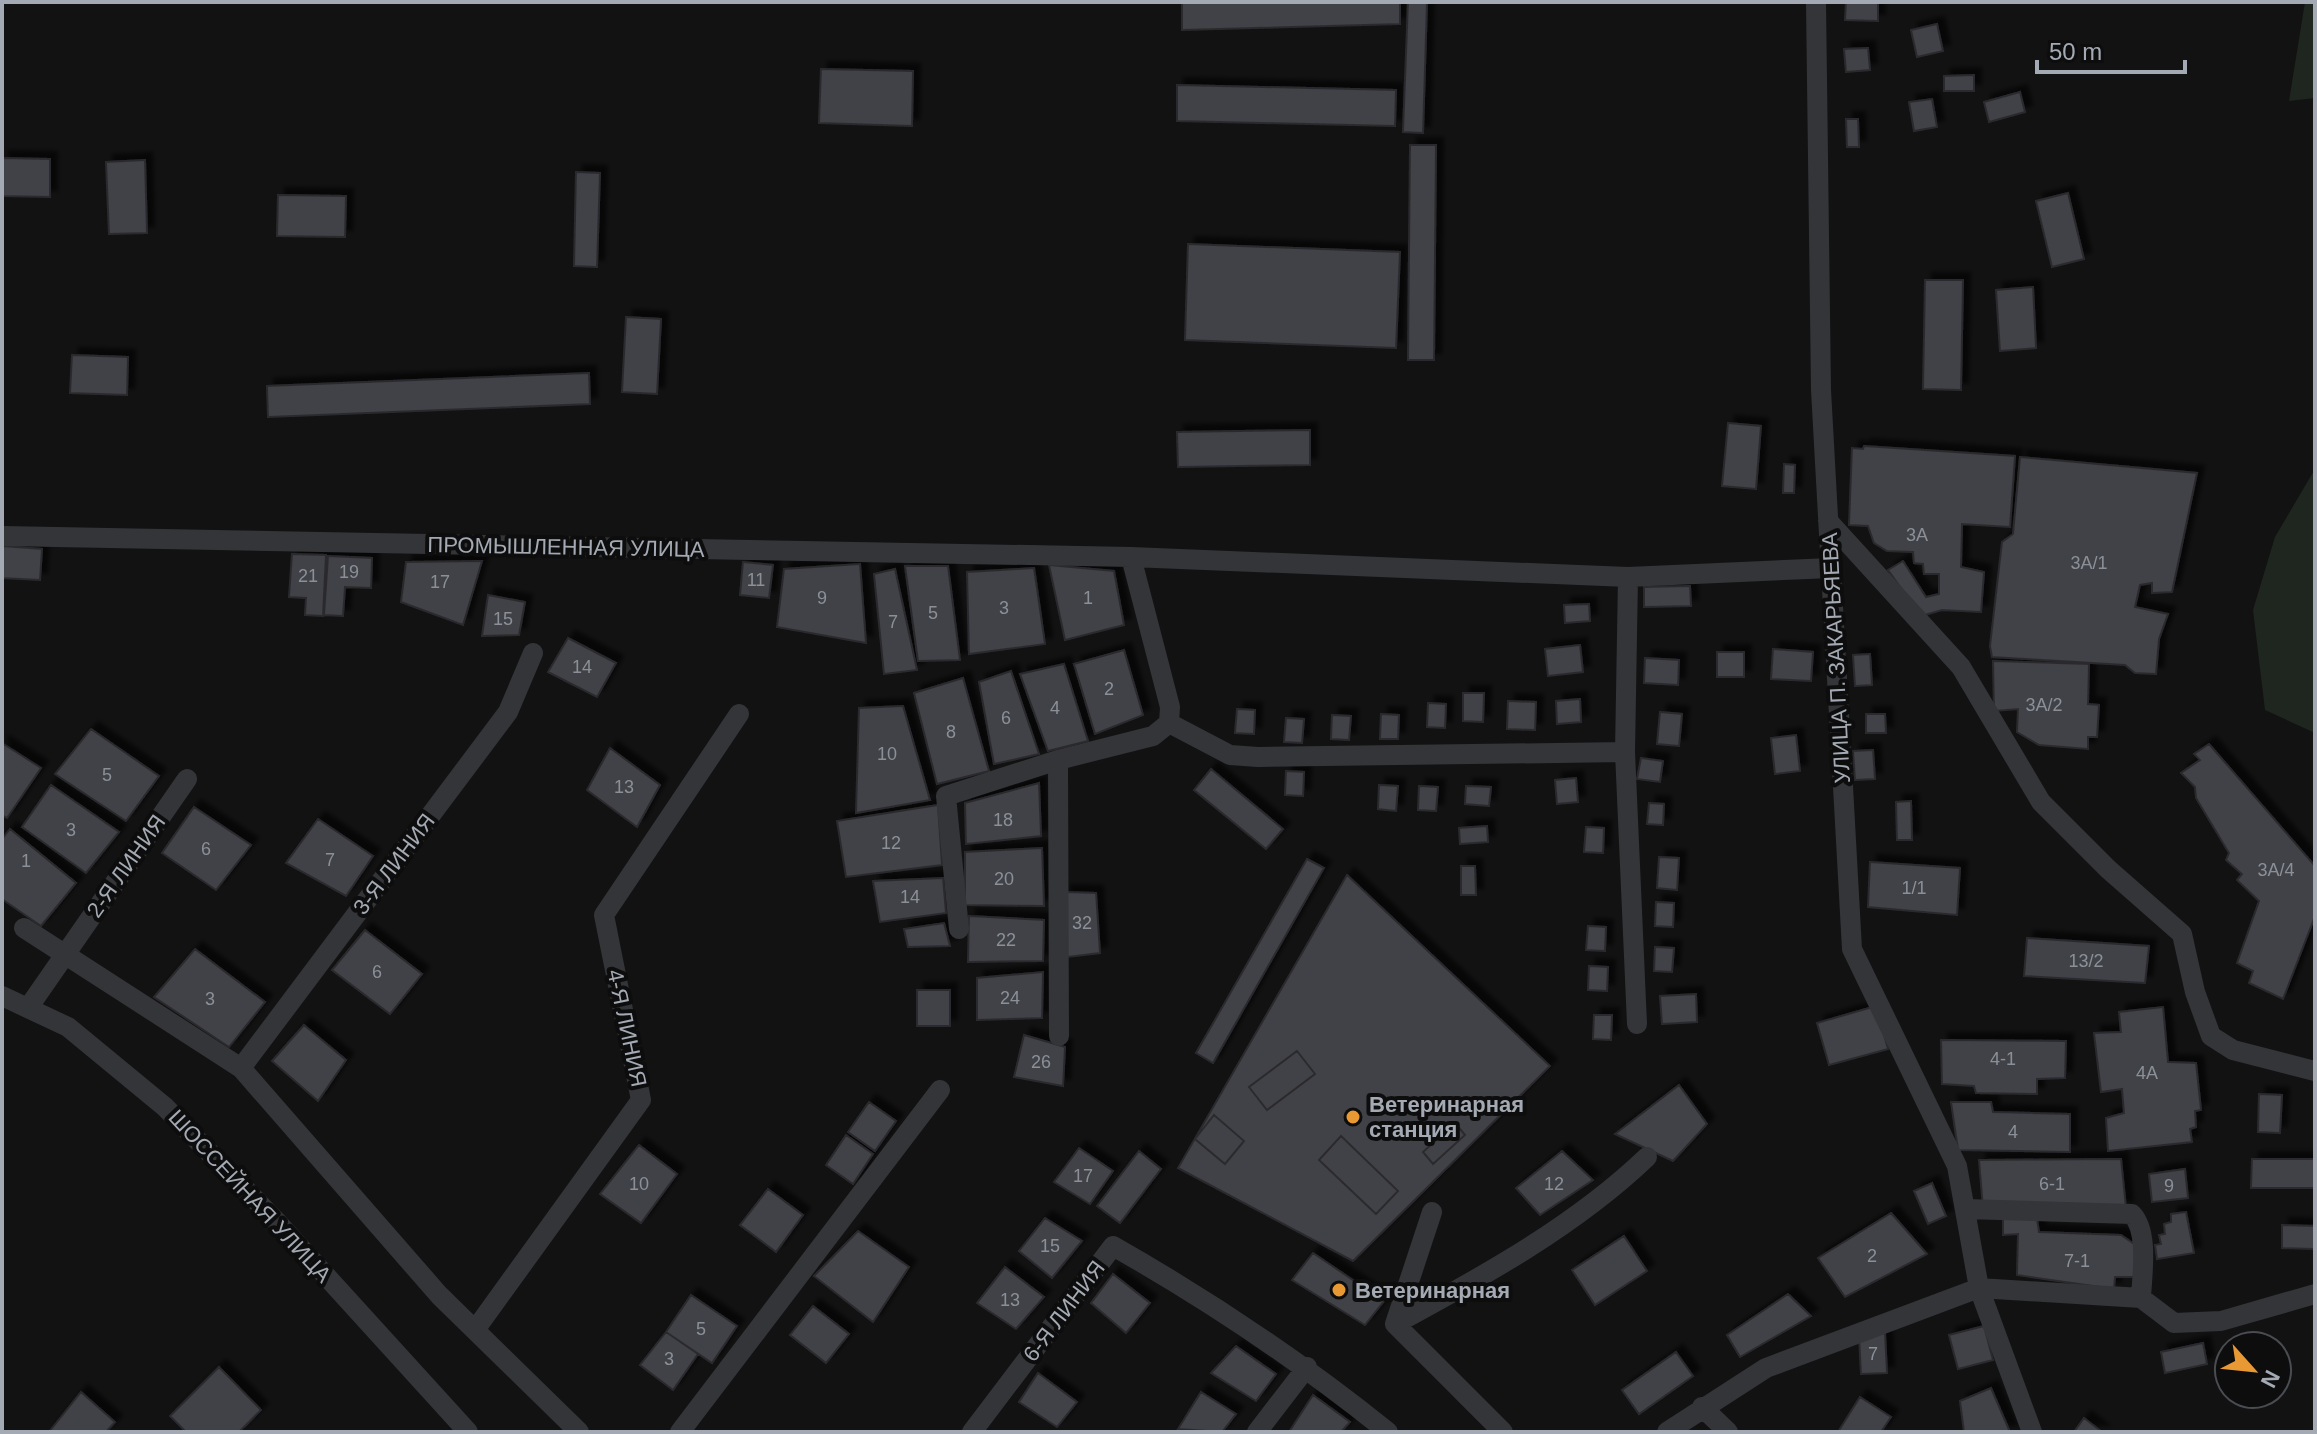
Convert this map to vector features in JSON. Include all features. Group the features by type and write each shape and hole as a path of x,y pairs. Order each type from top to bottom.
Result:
{"street":[{"name":"УЛИЦА П. ЗАКАРЬЯЕВА","path":"1816,2 1821,390 1852,949 1957,1166 1979,1288 2032,1432"},
{"path":"1828,521 1961,667 2041,802 2108,869 2182,934 2195,992 2211,1036 2233,1050 2315,1071"},
{"name":"ПРОМЫШЛЕННАЯ УЛИЦА","path":"2,536 1131,557 1628,577 1831,568"},
{"path":"959,929 946,796 1058,760 1153,736 1169,723 1170,707 1131,557"},
{"path":"1628,577 1625,752 1637,1024"},
{"name":"3-Я ЛИНИЯ","path":"241,1068 508,712 533,653"},
{"name":"4-Я ЛИНИЯ","path":"475,1330 641,1100 604,915 739,714"},
{"path":"1169,723 1230,755 1258,757 1625,752"},
{"path":"1058,760 1059,1036"},
{"name":"2-Я ЛИНИЯ","path":"28,1008 187,779"},
{"path":"24,928 241,1068 439,1295 579,1432"},
{"name":"ШОССЕЙНАЯ УЛИЦА","path":"2,996 68,1027 165,1107 277,1222 468,1432"},
{"path":"680,1432 940,1090"},
{"path":"1395,1324 1467,1285 1543,1236 1627,1176 1647,1157"},
{"path":"1965,1209 2132,1214 2141,1235 2141,1298"},
{"path":"1395,1324 1432,1212"},
{"name":"6-Я ЛИНИЯ","path":"972,1432 1113,1246 1173,1280 1307,1367"},
{"path":"1667,1432 1766,1368 1979,1288 2141,1298 2174,1323 2221,1321 2315,1294"},
{"path":"1395,1324 1503,1432"},
{"path":"1257,1432 1307,1367 1388,1432"},
{"path":"1702,1407 1728,1432"}],"shaded area":[{"path":"2305,2 2315,2 2315,98 2289,101"},
{"path":"2315,469 2315,733 2265,710 2253,610 2275,537"}],"building":[{"path":"1182,2 1400,2 1400,24 1182,30"},
{"path":"1408,2 1427,2 1423,133 1403,132"},
{"path":"1846,2 1878,2 1878,21 1845,20"},
{"path":"1937,24 1943,51 1917,57 1911,30"},
{"path":"1868,48 1870,70 1846,72 1844,49"},
{"path":"821,69 913,71 912,126 819,123"},
{"path":"1974,75 1974,91 1944,91 1944,76"},
{"path":"1177,85 1396,90 1395,126 1177,121"},
{"path":"2020,92 2025,112 1989,122 1984,102"},
{"path":"1932,99 1937,127 1914,131 1909,102"},
{"path":"1846,119 1858,119 1859,147 1847,147"},
{"path":"1410,145 1436,145 1434,360 1408,360"},
{"path":"2,158 50,159 50,197 2,196"},
{"path":"145,160 147,233 109,234 106,162"},
{"path":"576,172 600,173 597,267 574,266"},
{"path":"2068,193 2084,259 2052,267 2036,201"},
{"path":"278,195 346,196 345,237 277,236"},
{"path":"1188,244 1400,252 1396,348 1185,340"},
{"path":"1925,280 1963,280 1961,390 1923,389"},
{"path":"2033,287 2036,348 2000,351 1996,290"},
{"path":"626,317 661,319 657,394 622,392"},
{"path":"72,355 128,357 127,395 70,393"},
{"path":"589,373 590,404 268,417 267,386"},
{"path":"1728,423 1761,426 1756,489 1722,486"},
{"path":"1310,430 1310,465 1178,467 1177,432"},
{"path":"1864,446 2015,456 2010,527 1962,524 1961,567 1984,572 1981,612 1942,610 1921,616 1888,570 1903,561 1926,597 1939,594 1939,574 1924,574 1923,564 1914,563 1913,552 1887,551 1874,543 1868,526 1849,525 1852,448 1863,449"},
{"path":"2020,457 2197,473 2172,592 2152,593 2152,583 2140,585 2135,607 2168,614 2159,639 2156,674 2135,673 2125,665 1992,657 1990,646 2002,542 2013,534"},
{"path":"1784,464 1795,465 1794,493 1783,493"},
{"path":"2,546 42,549 40,580 2,578"},
{"path":"292,554 326,555 323,616 305,615 306,598 289,597"},
{"path":"328,556 372,558 371,588 345,587 343,616 324,615"},
{"path":"482,561 463,625 401,602 406,562"},
{"path":"743,562 773,565 769,598 740,595"},
{"path":"860,564 866,643 777,627 784,569"},
{"path":"1049,565 1114,571 1124,625 1065,640"},
{"path":"905,566 948,566 960,660 918,661"},
{"path":"1034,568 1045,644 969,654 967,572"},
{"path":"895,569 917,670 884,674 874,574"},
{"path":"1690,586 1691,606 1644,607 1644,587"},
{"path":"488,595 525,602 519,635 482,636"},
{"path":"1589,604 1590,621 1565,623 1564,605"},
{"path":"568,638 616,663 597,697 548,672"},
{"path":"1580,645 1583,672 1548,676 1545,649"},
{"path":"1773,649 1813,652 1811,681 1771,679"},
{"path":"1124,650 1143,715 1095,734 1074,664"},
{"path":"1717,652 1744,652 1744,677 1717,677"},
{"path":"1870,654 1872,685 1855,686 1853,655"},
{"path":"1645,658 1679,660 1678,685 1644,683"},
{"path":"1993,661 2089,664 2088,704 2099,705 2097,737 2088,737 2088,749 2039,745 2017,732 2018,709 1994,711"},
{"path":"1064,664 1088,741 1048,751 1020,674"},
{"path":"1011,671 1039,754 994,764 979,682"},
{"path":"963,678 989,771 937,784 914,693"},
{"path":"1463,693 1484,693 1483,722 1463,721"},
{"path":"1580,699 1581,722 1557,724 1556,701"},
{"path":"1508,701 1536,702 1535,730 1507,729"},
{"path":"1428,703 1446,704 1445,728 1427,727"},
{"path":"903,706 930,800 856,813 859,708"},
{"path":"1237,709 1255,710 1254,734 1235,733"},
{"path":"1660,712 1682,714 1679,746 1657,744"},
{"path":"1381,714 1399,715 1398,739 1380,739"},
{"path":"1866,714 1885,714 1886,733 1866,733"},
{"path":"1332,715 1351,716 1349,740 1331,739"},
{"path":"1286,718 1304,719 1302,743 1284,742"},
{"path":"91,729 159,776 126,821 55,774"},
{"path":"1796,735 1800,771 1775,774 1771,738"},
{"path":"2,743 41,768 7,818 2,815"},
{"path":"2209,744 2315,866 2315,916 2283,999 2249,983 2253,971 2237,963 2259,901 2237,880 2242,874 2226,860 2229,853 2196,798 2195,787 2181,773 2200,760 2194,754"},
{"path":"610,748 660,785 637,827 587,790"},
{"path":"1873,750 1875,779 1855,780 1853,751"},
{"path":"1641,758 1663,761 1660,782 1637,779"},
{"path":"1211,769 1283,829 1266,849 1194,790"},
{"path":"1286,771 1304,772 1303,796 1285,795"},
{"path":"1576,778 1578,802 1557,804 1555,780"},
{"path":"1039,783 1041,836 966,844 965,803"},
{"path":"51,785 119,832 86,873 22,827"},
{"path":"1379,785 1398,786 1396,811 1378,809"},
{"path":"1419,786 1438,787 1436,811 1418,810"},
{"path":"1466,786 1491,787 1489,806 1465,804"},
{"path":"1911,801 1912,840 1897,840 1896,802"},
{"path":"1649,803 1664,804 1663,825 1647,824"},
{"path":"938,805 942,865 846,877 837,821"},
{"path":"194,807 251,845 216,890 162,853"},
{"path":"318,819 373,856 346,896 286,863"},
{"path":"1487,826 1488,842 1460,844 1459,828"},
{"path":"1586,827 1604,828 1603,853 1584,852"},
{"path":"10,829 76,883 41,926 2,899 2,839"},
{"path":"1042,848 1044,906 965,905 965,852"},
{"path":"1659,857 1679,858 1677,890 1657,888"},
{"path":"1307,859 1324,868 1213,1063 1196,1053"},
{"path":"1870,862 1960,868 1957,915 1868,907"},
{"path":"1461,866 1475,866 1476,895 1461,895"},
{"name":"Ветеринарная станция","path":"1347,875 1550,1066 1353,1261 1178,1168"},
{"path":"943,878 946,913 880,922 873,881"},
{"path":"1064,892 1096,893 1100,953 1067,957"},
{"path":"1656,902 1674,903 1673,927 1655,926"},
{"path":"969,916 1044,920 1043,961 968,962"},
{"path":"944,923 950,946 908,947 904,929"},
{"path":"1588,926 1606,927 1605,951 1586,950"},
{"path":"365,930 422,974 390,1014 332,970"},
{"path":"2027,938 2149,946 2145,983 2024,976"},
{"path":"1655,947 1674,948 1672,972 1654,971"},
{"path":"195,949 265,1002 229,1047 154,997"},
{"path":"1589,966 1608,967 1607,991 1588,990"},
{"path":"1043,972 1042,1018 977,1020 977,978"},
{"path":"917,990 950,990 950,1026 917,1026"},
{"path":"1696,994 1697,1022 1662,1024 1660,996"},
{"path":"1876,1006 1888,1049 1829,1065 1817,1023"},
{"path":"2163,1007 2168,1062 2196,1063 2201,1110 2195,1111 2196,1127 2190,1129 2192,1142 2108,1151 2106,1118 2124,1113 2122,1089 2101,1092 2094,1033 2121,1032 2119,1012"},
{"path":"1594,1015 1612,1015 1611,1040 1593,1039"},
{"path":"304,1025 346,1060 318,1101 272,1061"},
{"path":"1024,1035 1065,1047 1063,1086 1014,1077"},
{"path":"1941,1040 2066,1041 2065,1078 2037,1079 2037,1094 1976,1093 1974,1086 1942,1084"},
{"path":"1297,1051 1315,1074 1267,1110 1249,1087"},
{"path":"1679,1085 1707,1124 1673,1161 1615,1134"},
{"path":"2259,1094 2282,1095 2280,1133 2258,1132"},
{"path":"869,1102 896,1121 875,1151 848,1132"},
{"path":"1951,1102 1991,1102 1993,1112 2070,1114 2070,1152 1958,1150"},
{"path":"1214,1115 1244,1141 1225,1164 1195,1139"},
{"path":"1455,1123 1465,1135 1433,1164 1423,1152"},
{"path":"846,1135 873,1154 853,1184 826,1165"},
{"path":"1341,1136 1398,1191 1376,1214 1319,1160"},
{"path":"639,1145 677,1174 641,1223 600,1194"},
{"path":"1079,1148 1113,1171 1090,1204 1054,1182"},
{"path":"1139,1151 1161,1169 1120,1223 1097,1206"},
{"path":"1562,1151 1593,1180 1540,1215 1516,1188"},
{"path":"2121,1159 2126,1208 1983,1208 1979,1160"},
{"path":"2252,1159 2315,1159 2315,1188 2251,1188"},
{"path":"2185,1169 2188,1198 2152,1202 2149,1174"},
{"path":"1932,1183 1946,1216 1928,1224 1914,1191"},
{"path":"768,1189 803,1215 776,1252 740,1225"},
{"path":"2186,1212 2194,1253 2157,1259 2155,1245 2161,1244 2159,1235 2165,1234 2164,1224 2171,1222 2171,1214"},
{"path":"1891,1213 1927,1254 1845,1297 1818,1258"},
{"path":"1045,1218 1082,1241 1052,1278 1019,1251"},
{"path":"2003,1219 2037,1219 2039,1232 2121,1235 2137,1246 2136,1277 2115,1277 2114,1289 2017,1275 2018,1234 2003,1235"},
{"path":"2282,1225 2315,1226 2315,1249 2282,1248"},
{"path":"858,1231 909,1267 873,1322 814,1276"},
{"path":"1624,1236 1647,1271 1595,1305 1572,1270"},
{"name":"Ветеринарная","path":"1313,1253 1384,1301 1365,1325 1292,1280"},
{"path":"1005,1267 1044,1297 1016,1329 977,1303"},
{"path":"1113,1274 1150,1303 1126,1333 1091,1303"},
{"path":"1788,1294 1811,1316 1740,1357 1727,1335"},
{"path":"691,1295 737,1326 712,1363 666,1332"},
{"path":"813,1306 849,1334 826,1363 790,1335"},
{"path":"1984,1326 1993,1360 1958,1369 1949,1335"},
{"path":"666,1332 698,1354 673,1390 640,1365"},
{"path":"1885,1333 1887,1373 1861,1374 1859,1335"},
{"path":"2203,1343 2207,1364 2165,1373 2161,1352"},
{"path":"1236,1346 1276,1374 1256,1401 1211,1373"},
{"path":"1676,1352 1693,1376 1639,1414 1622,1390"},
{"path":"219,1367 261,1410 239,1432 186,1432 170,1416"},
{"path":"1038,1373 1077,1402 1057,1427 1019,1402"},
{"path":"1991,1388 2010,1432 1964,1432 1960,1401"},
{"path":"81,1392 115,1422 106,1432 49,1432"},
{"path":"1201,1392 1236,1414 1222,1432 1178,1429"},
{"path":"1313,1395 1350,1422 1341,1432 1289,1432"},
{"path":"1860,1397 1891,1417 1881,1432 1838,1432"},
{"path":"2084,1418 2102,1432 2074,1432"}],"place":[{"name":"Ветеринарная станция","path":"1353,1117"},
{"name":"Ветеринарная","path":"1339,1290"}]}
